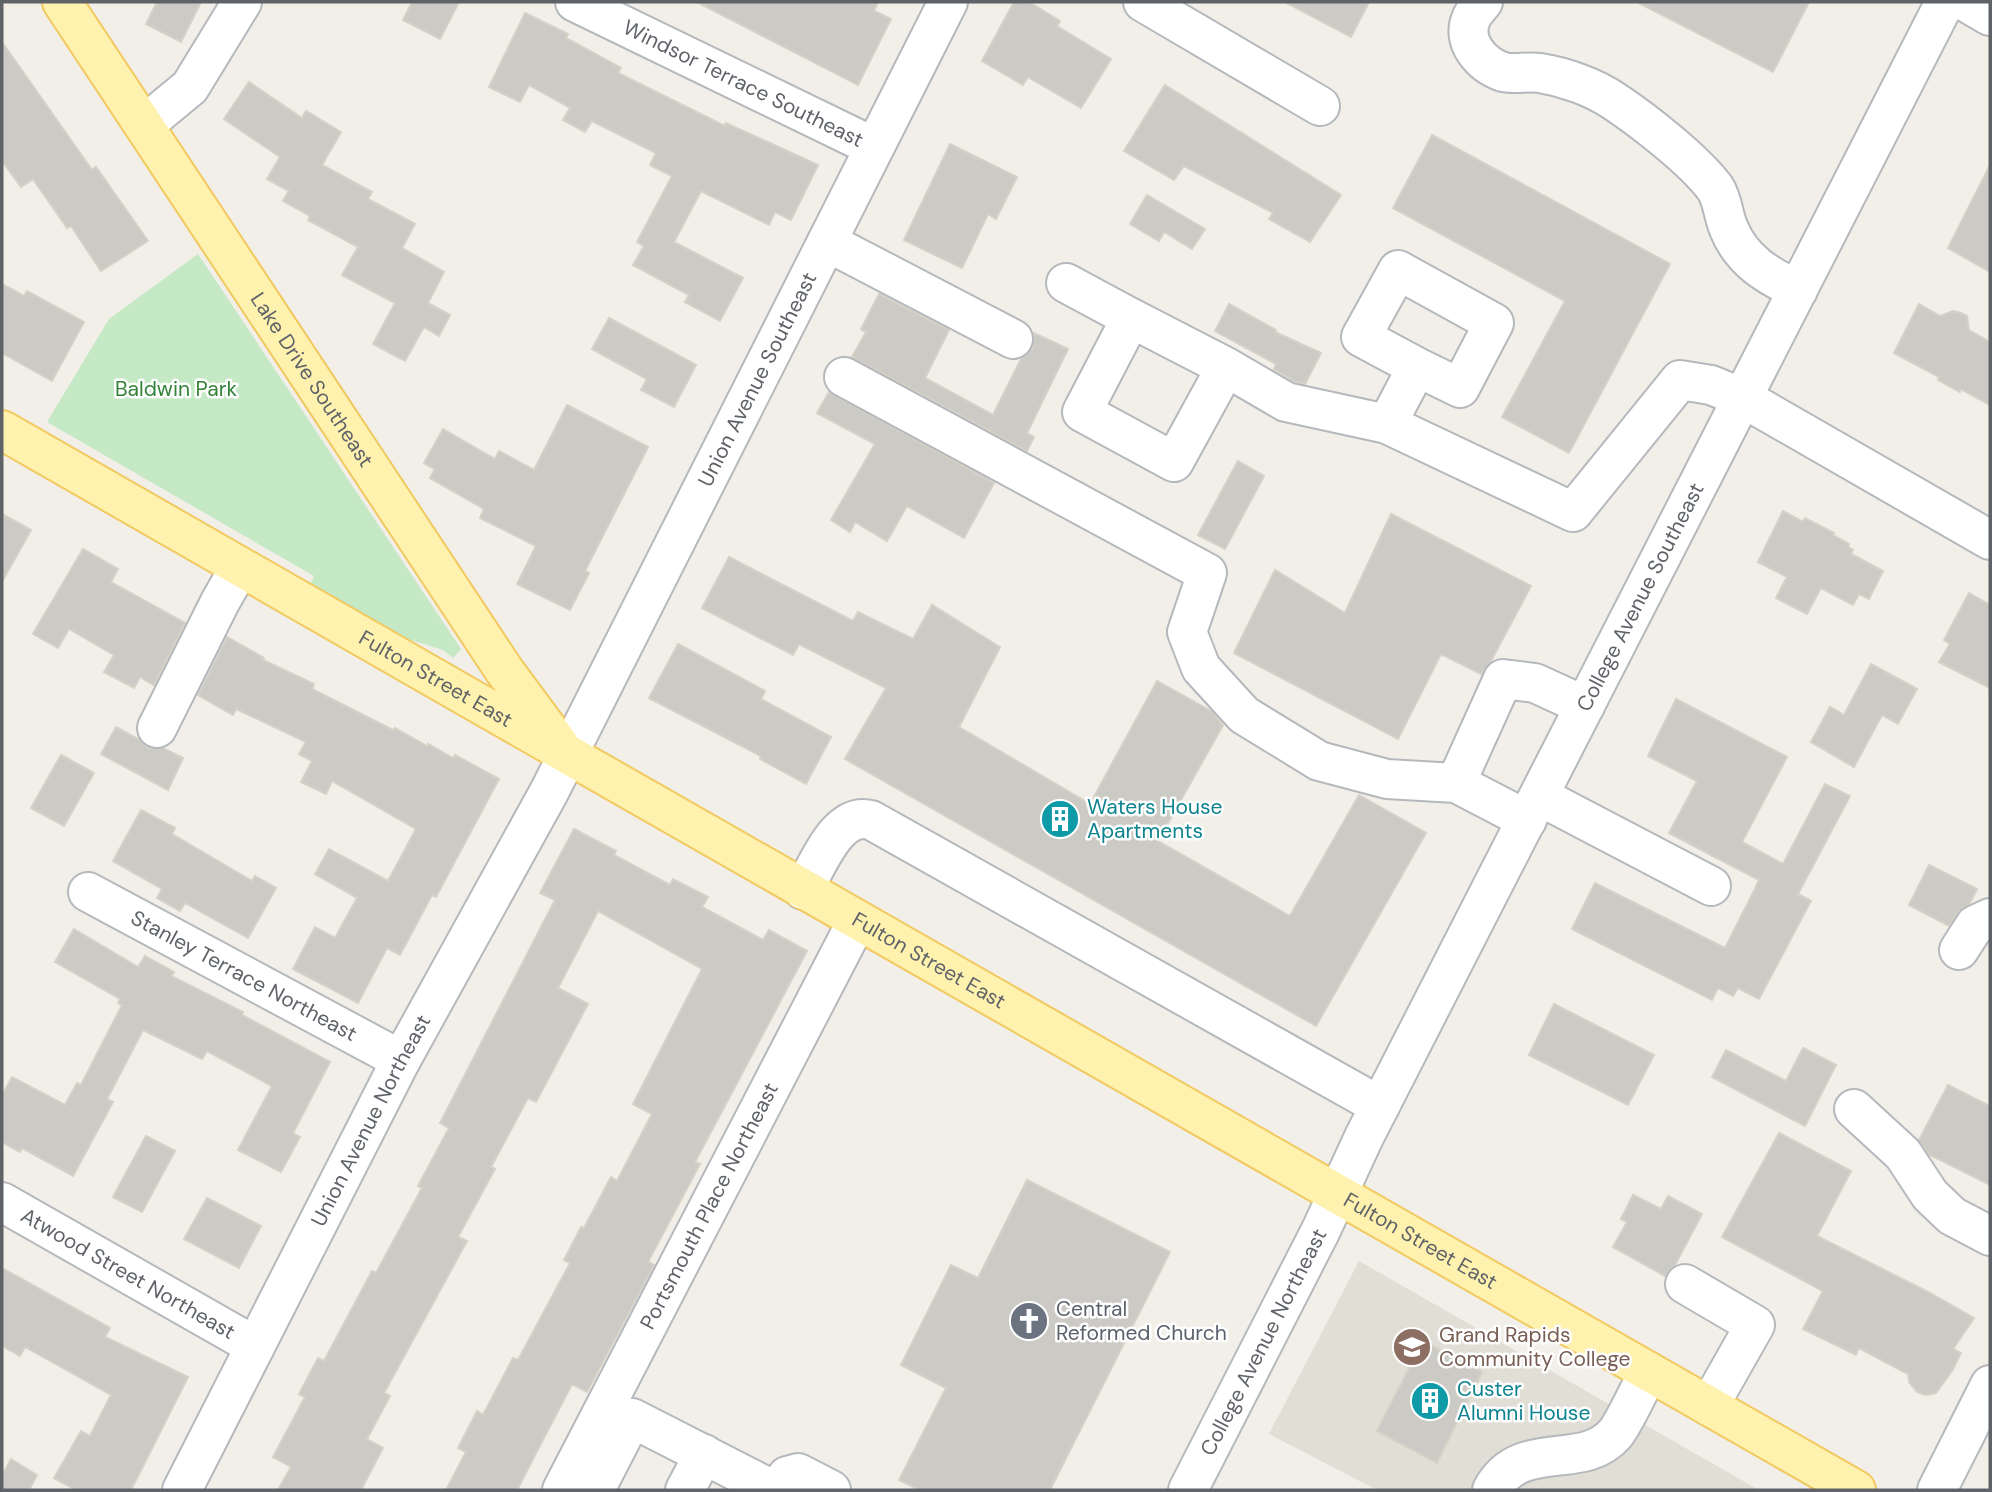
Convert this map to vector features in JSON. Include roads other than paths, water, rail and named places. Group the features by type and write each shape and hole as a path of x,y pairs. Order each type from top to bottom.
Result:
{"main road":[{"name":"Lake Drive Southeast","path":"62,2 504,670 567,756"},
{"name":"Fulton Street East","path":"2,430 567,756 1856,1490"}],"street":[{"path":"144,125 190,87 242,2"},
{"name":"Windsor Terrace Southeast","path":"575,2 874,147"},
{"name":"Union Avenue Southeast","path":"567,756 948,2"},
{"path":"1143,2 1320,106"},
{"path":"1483,2 1470,20 1469,43 1482,61 1504,72 1539,72 1585,86 1614,101 1698,169 1717,191 1729,229 1740,249 1754,265 1768,276 1798,290"},
{"name":"College Avenue Southeast","path":"1338,1194 1380,1106 1945,2"},
{"path":"1966,2 1990,16"},
{"path":"827,242 1013,339"},
{"path":"1066,284 1226,367 1286,402 1388,424 1573,512 1680,380 1712,385 1743,398 1990,540"},
{"path":"1131,318 1082,412 1174,462 1226,367"},
{"path":"1388,424 1417,367"},
{"path":"844,377 1207,573 1188,632 1201,668 1244,715 1319,761 1387,779 1456,783 1533,808 1711,886"},
{"path":"157,728 220,601 240,567"},
{"path":"1456,783 1503,679 1535,684 1585,706"},
{"name":"Union Avenue Northeast","path":"181,1490 401,1060 567,756"},
{"path":"803,890 839,829 854,819 871,820 1380,1106"},
{"name":"Stanley Terrace Northeast","path":"88,892 401,1060"},
{"path":"1959,950 1975,925 1990,918"},
{"name":"Portsmouth Place Northeast","path":"562,1490 857,921"},
{"path":"1854,1109 1903,1154 1930,1195 1952,1216 1990,1236"},
{"name":"College Avenue Northeast","path":"1188,1490 1338,1194"},
{"name":"Atwood Street Northeast","path":"2,1202 255,1346"},
{"path":"1685,1283 1755,1325 1709,1406"},
{"path":"1492,1490 1504,1474 1530,1459 1564,1456 1593,1449 1615,1434 1649,1371"},
{"path":"1937,1490 1990,1385"},
{"path":"595,1490 632,1419 775,1490 787,1476 798,1473 831,1490"},
{"path":"685,1490 704,1454"}],"place":[{"name":"Waters House Apartments","path":"1060,819"},
{"name":"Central Reformed Church","path":"1029,1321"},
{"name":"Grand Rapids Community College","path":"1412,1347"},
{"name":"Custer Alumni House","path":"1430,1401"}],"park label":[{"name":"Baldwin Park","path":"176,389"}]}
